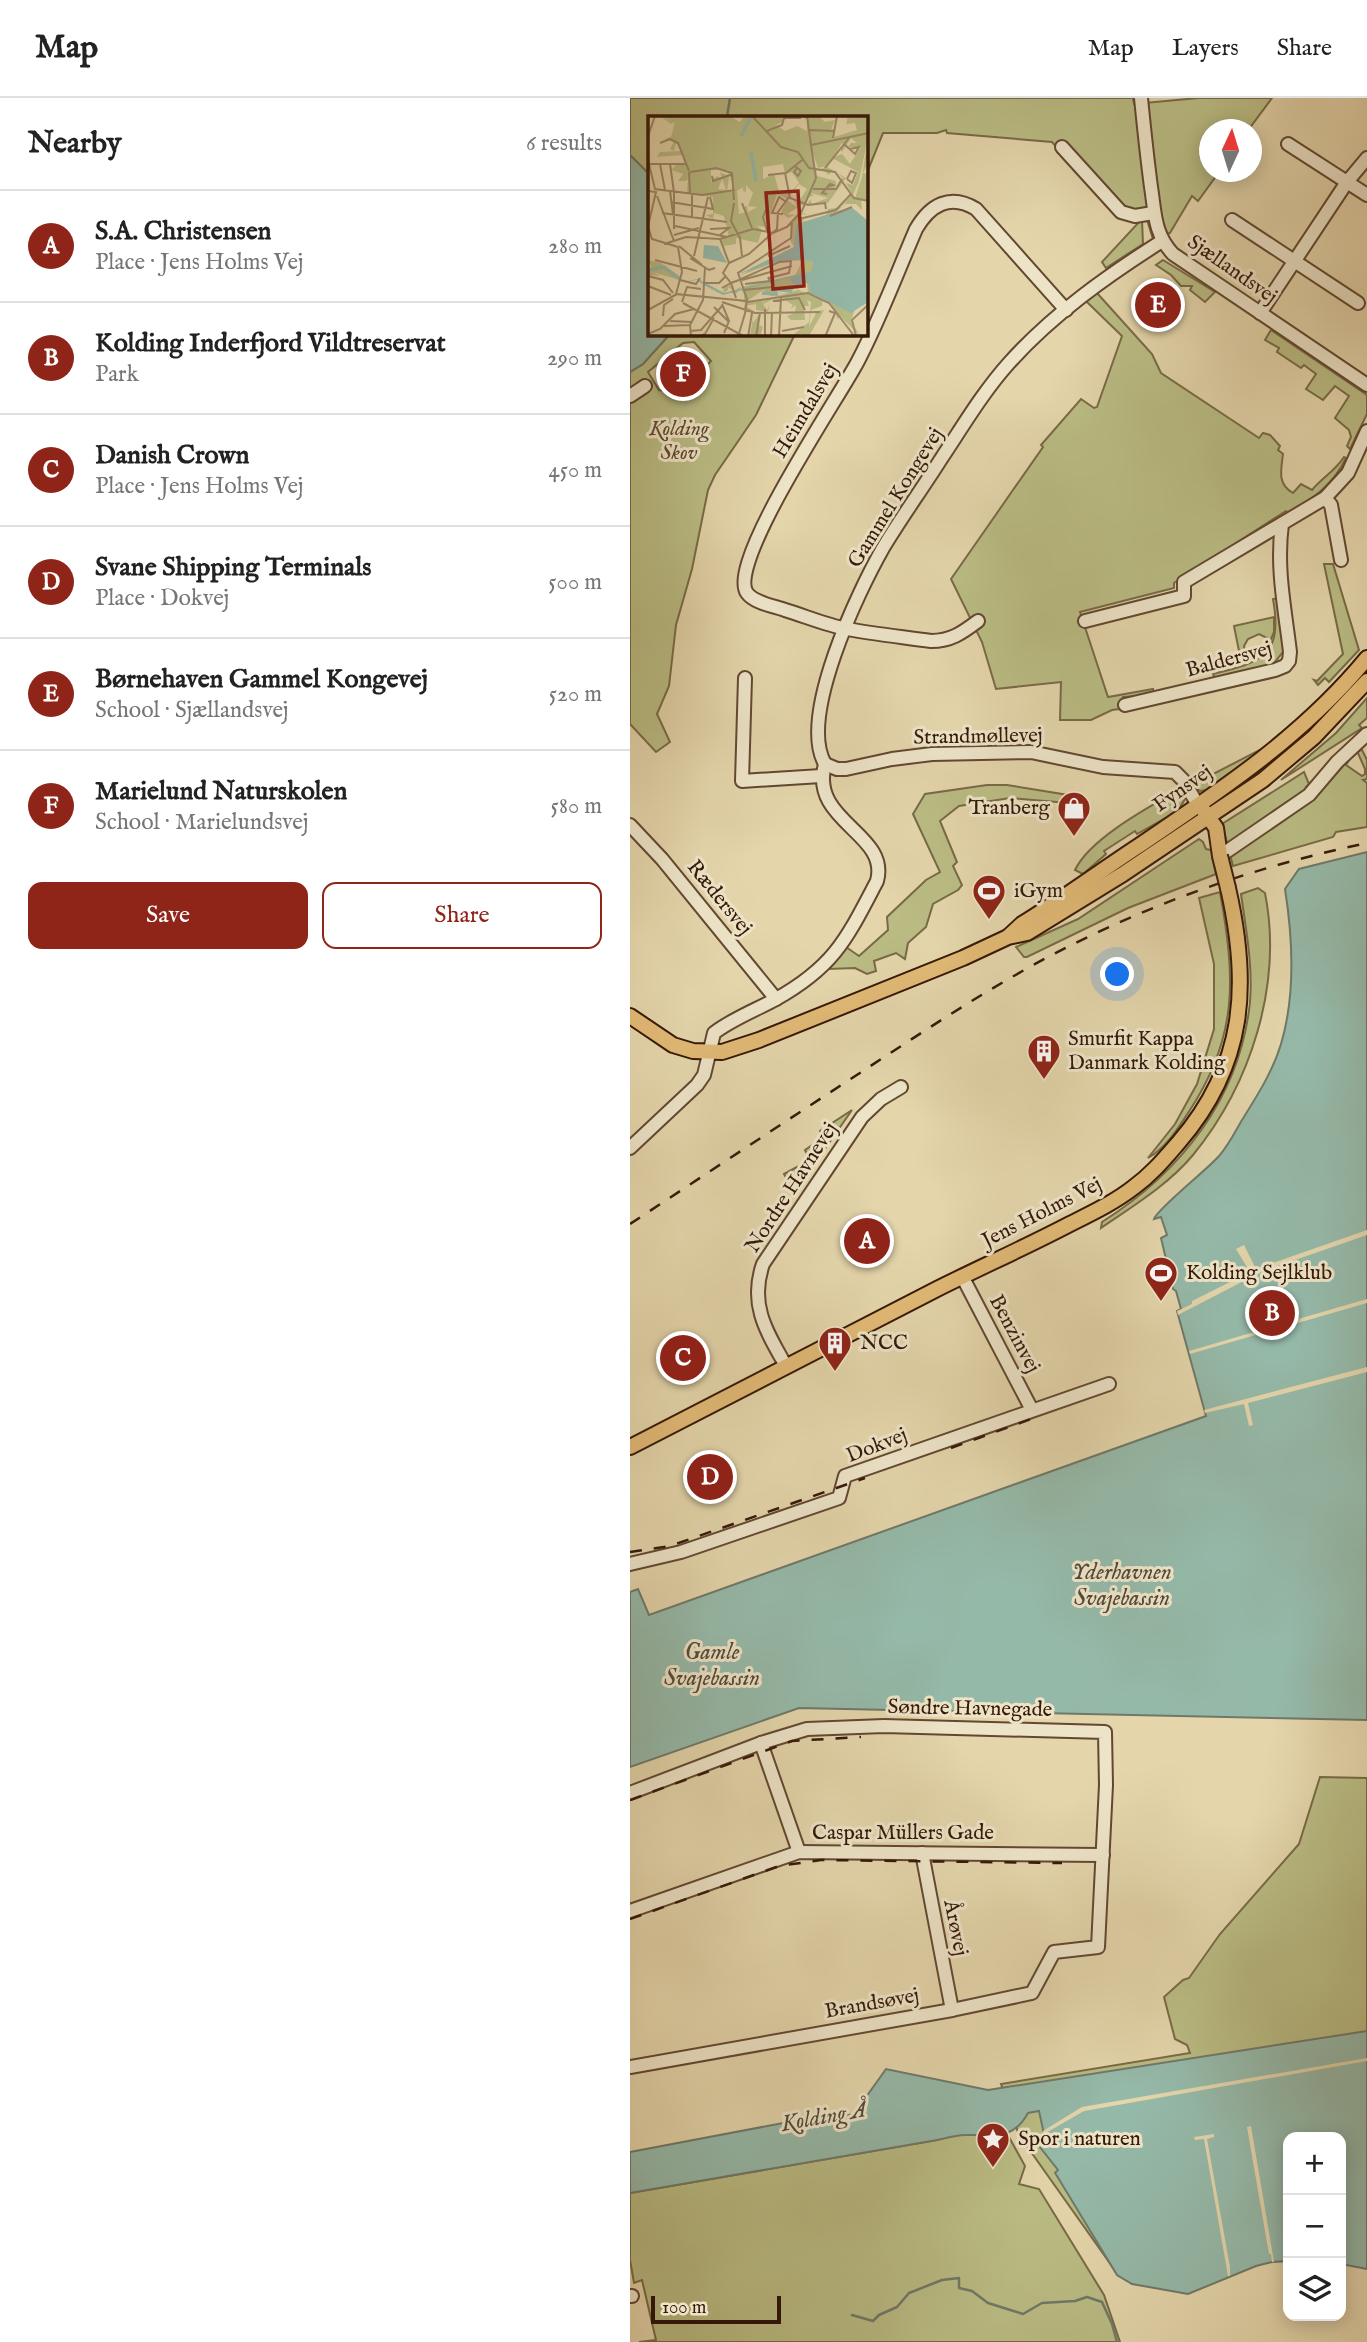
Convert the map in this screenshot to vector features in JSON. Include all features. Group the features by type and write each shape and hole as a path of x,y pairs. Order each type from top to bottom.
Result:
{"main road":[{"name":"Fynsvej","path":"1008,937 1022,924 1198,806 1293,736 1367,658"},
{"name":"Fynsvej","path":"710,1053 733,1049 963,958 1008,937 1027,933 1052,920 1280,766 1314,737 1367,681"},
{"path":"1198,806 1205,819"},
{"name":"Jens Holms Vej","path":"630,1447 962,1276 1041,1239 1118,1198 1158,1167 1191,1128 1217,1087 1231,1047 1240,1009 1241,971 1236,920 1216,828 1205,819"},
{"path":"630,1016 673,1045 710,1053"}],"street":[{"name":"Sjællandsvej","path":"1141,98 1153,213 1162,241 1173,254 1367,385"},
{"path":"1288,144 1367,195"},
{"path":"1062,147 1121,212 1135,216 1153,213"},
{"path":"1260,313 1347,182 1367,158"},
{"name":"Heimdalsvej","path":"845,629 768,605 750,596 743,585 743,576 783,488 857,363 916,229 927,211 935,205 953,202 976,209 1066,310"},
{"path":"1232,220 1358,303"},
{"name":"Gammel Kongevej","path":"710,1053 712,1037 717,1030 776,999 826,964 840,948 877,881 879,872 875,855 827,801 819,747 820,711 827,679 845,629 884,547 989,387 1011,361 1099,282 1162,241"},
{"path":"630,396 645,386"},
{"path":"1085,621 1184,596 1184,582 1325,498 1348,473 1367,431"},
{"path":"1325,498 1331,505 1341,560"},
{"name":"Baldersvej","path":"1125,705 1259,675 1285,666 1290,652 1280,579 1279,544 1282,524"},
{"path":"845,629 945,641 978,621"},
{"name":"Strandmøllevej","path":"745,678 742,781 846,769 932,754 1031,752 1102,767 1175,772 1180,775 1198,806"},
{"path":"1219,850 1309,794 1337,762 1367,734"},
{"name":"Rædersvej","path":"630,825 663,859 776,999"},
{"path":"630,1149 697,1085 704,1075 710,1053"},
{"name":"Nordre Havnevej","path":"786,1366 760,1314 756,1282 762,1264 862,1117 881,1099 901,1087"},
{"name":"Benzinvej","path":"962,1276 1032,1410"},
{"name":"Dokvej","path":"630,1564 681,1552 839,1498 845,1476 1109,1384"},
{"name":"Søndre Havnegade","path":"630,1793 761,1743 807,1729 884,1726 1105,1732 1106,1786 1098,1947"},
{"path":"761,1743 799,1852"},
{"name":"Caspar Müllers Gade","path":"630,1911 799,1852 1102,1855"},
{"name":"Årøvej","path":"922,1853 952,2010"},
{"name":"Brandsøvej","path":"630,2067 952,2010 1032,1993 1054,1952 1098,1947"}],"green space":[{"path":"630,98 1133,98 1134,104 1198,98 1272,98 1256,119 1199,119 1199,182 1212,182 1198,201 1192,196 1170,233 1153,239 1147,220 1142,220 1143,244 1106,268 1102,262 1141,220 1118,216 1052,142 947,133 946,130 937,133 883,133 868,170 868,116 648,116 648,173 630,155"},
{"path":"1163,260 1215,292 1205,302 1190,290 1192,286 1181,286 1156,265"},
{"path":"1097,293 1152,354 1161,373 1259,438 1263,433 1270,435 1283,454 1282,481 1293,493 1301,484 1312,490 1346,458 1335,476 1314,496 1174,583 1174,588 1080,612 1108,697 1153,689 1154,697 1123,697 1119,709 1091,720 1060,720 1061,682 996,689 982,642 951,579 1043,447 1041,445 1081,399 1094,408 1097,407 1122,336 1086,301"},
{"path":"1271,330 1367,395 1367,414 1350,449 1347,446 1351,437 1349,430 1335,418 1349,396 1335,386 1323,400 1306,389 1316,374 1304,365 1301,368 1277,352 1279,348 1265,340"},
{"name":"Kolding Skov","path":"668,336 794,336 756,415 715,475 708,490 692,569 676,625 669,686 657,714 670,742 656,752 630,724 630,372 643,364","holes":["694,342 711,361 681,393 659,390 648,372 683,343"]},
{"path":"1324,564 1333,564 1359,650 1329,682 1325,678 1318,685 1314,680 1317,681 1343,654"},
{"path":"1279,598 1286,648 1271,667 1216,681 1213,674 1244,665 1265,653 1275,633 1273,599"},
{"path":"1274,617 1274,632 1269,644 1267,638 1259,634 1248,639 1244,646 1245,652 1239,651 1234,626"},
{"path":"1367,698 1367,718 1359,725 1362,728 1281,780 1336,733"},
{"path":"1273,743 1206,790 1200,791 1192,785"},
{"path":"1362,750 1367,760 1367,779 1363,780 1367,783 1367,827 1336,832 1333,837 1233,866 1222,824 1304,772 1309,784 1306,787 1316,797 1351,757 1346,765 1362,776 1365,769 1357,751"},
{"path":"987,785 1007,785 1068,795 1070,801 1010,798 959,806 940,821 957,862 953,866 962,885 933,904 926,927 908,943 905,959 896,953 874,961 876,971 867,974 855,968 829,969 846,947 859,956 888,930 887,917 926,880 940,872 913,814 925,794"},
{"path":"1182,788 1185,799 1178,811 1137,834 1135,831 1104,851 1106,854 1083,874 1075,870 1083,858 1107,835 1138,813"},
{"path":"1199,839 1206,849 1211,850 1216,874 1128,908 1027,957 1016,947 1078,919"},
{"path":"1258,888 1265,893 1270,962 1258,1032 1246,1065 1231,1097 1193,1155 1173,1176 1101,1228 1102,1222 1131,1202 1181,1156 1220,1101 1234,1070 1244,1037 1250,1002 1250,962 1241,894"},
{"path":"1220,892 1229,951 1230,978 1225,1030 1206,1083 1190,1110 1166,1143 1148,1158 1175,1124 1197,1084 1214,1029 1214,964 1199,898"},
{"path":"852,1110 794,1193 784,1174 810,1160 805,1150 822,1138 820,1131"},
{"path":"1320,1777 1367,1778 1367,2267 1346,2162 1346,2132 1283,2132 1283,2141 1119,2276 1019,2135 1001,2084 1190,2053 1187,2045 1175,2039 1164,1997 1189,1978 1220,1934 1299,1844"},
{"path":"961,2134 1009,2137 1025,2166 1019,2184 1039,2189 1104,2295 1120,2342 639,2342 656,2340 642,2280 634,2283 630,2260 630,2193"}],"water":[{"path":"630,155 648,173 648,336 668,336 643,364 630,372"},
{"path":"1367,852 1367,1720 799,1708 630,1767 630,1592 638,1589 649,1615 1206,1416 1177,1311 1181,1309 1173,1289 1161,1238 1167,1235 1161,1217 1154,1219 1222,1152 1259,1093 1278,1054 1286,1025 1292,967 1285,889 1299,869"},
{"path":"1367,2031 1367,2269 1346,2265 1346,2132 1283,2132 1283,2261 1256,2266 1188,2294 1132,2284 1117,2275 1055,2173 1058,2170 1035,2141 1044,2134 1039,2111 1028,2113 1015,2129 1001,2134 955,2136 630,2193 630,2152 820,2116 822,2118 857,2114 859,2107 886,2069 988,2090"}],"pier":[{"path":"1367,1230 1367,1235 1261,1272 1178,1315 1177,1311 1192,1304 1192,1301 1250,1272 1236,1249 1244,1245 1256,1269"},
{"path":"1367,1299 1367,1303 1190,1354 1189,1351"},
{"path":"1367,1367 1367,1372 1248,1403 1253,1425 1249,1426 1244,1404 1205,1413 1204,1410"},
{"path":"1367,2058 1367,2061 1084,2111 1044,2134 1043,2131 1082,2107"},
{"path":"1251,2126 1274,2262 1269,2254 1247,2127"},
{"path":"1214,2134 1214,2137 1207,2139 1230,2276 1204,2139 1195,2140 1194,2137"}],"waterway":[{"path":"727,116 730,98"},
{"path":"852,2315 873,2321 879,2315 897,2307 909,2293 942,2280 959,2278 959,2288 972,2291 988,2303 1023,2314 1042,2303 1075,2301 1087,2297 1102,2302 1117,2342"}],"railway":[{"path":"630,1224 950,1014 1063,949 1125,920 1227,881 1296,860 1367,843"},
{"path":"951,1448 1034,1418"},
{"path":"630,1552 670,1546 865,1478"},
{"path":"630,1800 792,1741 861,1737"},
{"path":"630,1919 779,1866 821,1860 1062,1863"}],"place":[{"name":"Børnehaven Gammel Kongevej","path":"1158,305"},
{"name":"Marielund Naturskolen","path":"683,374"},
{"name":"Tranberg","path":"1074,838"},
{"name":"iGym","path":"989,921"},
{"name":"Smurfit Kappa Danmark Kolding","path":"1044,1081"},
{"name":"S.A. Christensen","path":"867,1241"},
{"name":"Kolding Sejlklub","path":"1161,1303"},
{"name":"Kolding Inderfjord Vildtreservat","path":"1272,1313"},
{"name":"Danish Crown","path":"683,1358"},
{"name":"NCC","path":"835,1373"},
{"name":"Svane Shipping Terminals","path":"710,1477"},
{"name":"Spor i naturen","path":"993,2169"}],"water label":[{"name":"Yderhavnen Svajebassin","path":"1122,1585"},
{"name":"Gamle Svajebassin","path":"712,1665"},
{"name":"Kolding Å","path":"824,2117"}]}
